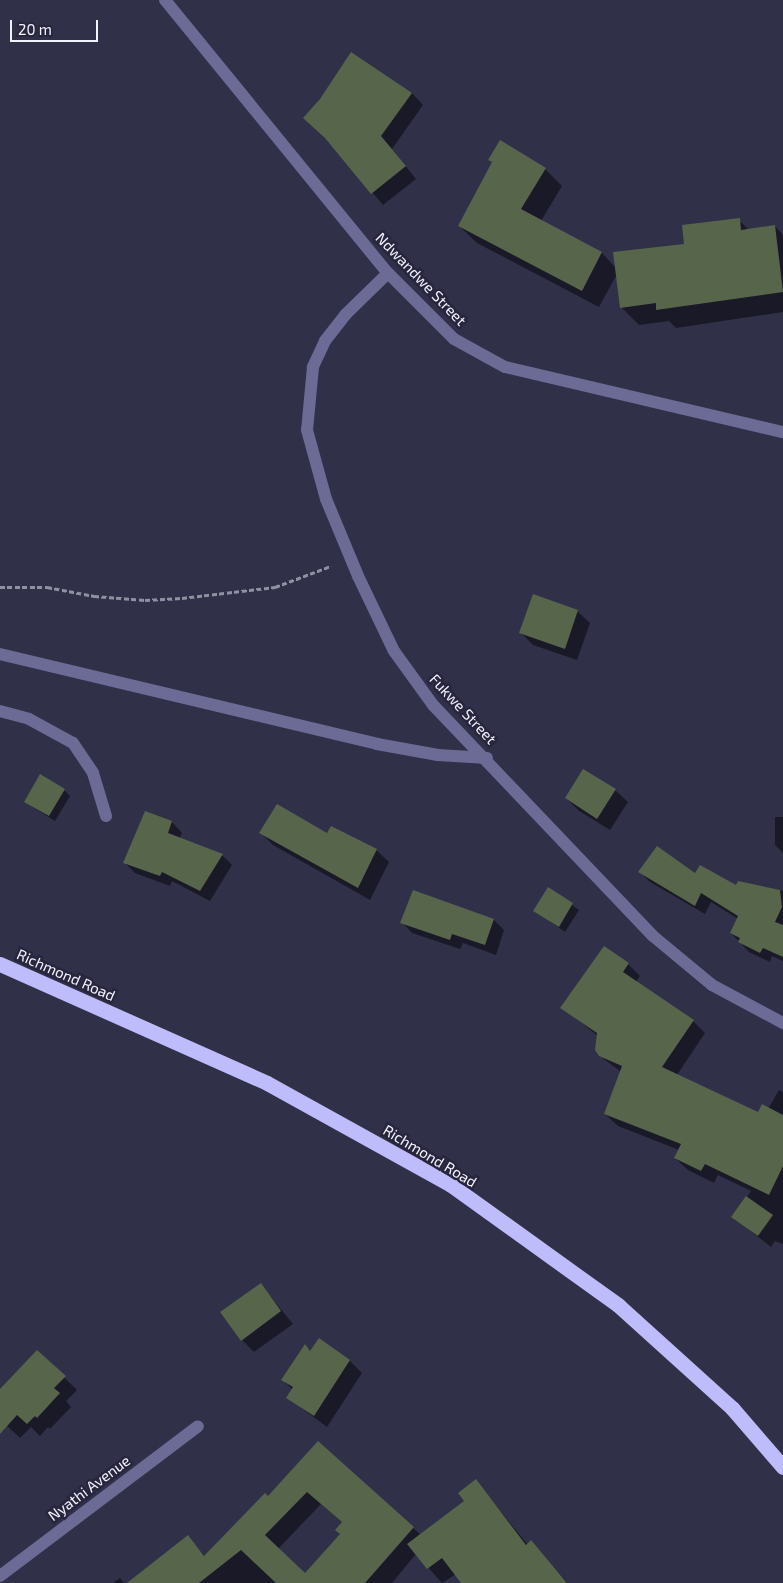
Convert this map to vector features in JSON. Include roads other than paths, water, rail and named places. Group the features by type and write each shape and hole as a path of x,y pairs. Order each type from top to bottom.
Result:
{"highway":[{"name":"Richmond Road","path":"0,964 267,1083 451,1185 618,1305 732,1408 783,1467"}],"street":[{"name":"Ndwandwe Street","path":"165,0 388,273 454,339 506,367 783,432"},
{"name":"Fukwe Street","path":"388,273 346,314 325,341 313,367 308,397 307,430 326,499 394,652 433,705 487,758 653,936 712,985 783,1023"},
{"path":"0,654 377,744 438,755 487,758"},
{"path":"0,712 29,719 73,743 93,773 106,816"},
{"name":"Nyathi Avenue","path":"0,1576 198,1426"}]}
